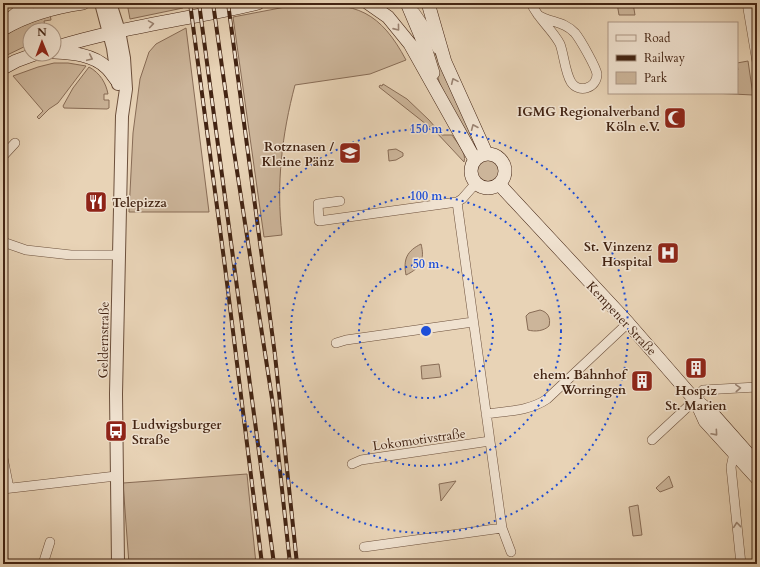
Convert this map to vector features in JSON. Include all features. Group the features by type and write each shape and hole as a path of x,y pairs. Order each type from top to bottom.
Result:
{"main road":[{"path":"3,28 29,3"},
{"path":"3,28 36,13 83,3"},
{"path":"62,46 90,37 145,25 225,11 258,3"},
{"path":"368,3 388,17 410,44 448,112 480,157"},
{"path":"408,3 448,112"},
{"path":"428,3 446,62 480,157"},
{"path":"62,53 81,54 94,60 106,67 118,82"},
{"path":"3,68 22,59"},
{"path":"492,154 498,156 506,167 506,174 503,181 492,188 484,187 476,183 471,173 472,167 480,157 492,154"},
{"name":"Kempener Straße","path":"499,184 628,323 695,400 711,412 757,464"},
{"name":"Kempener Straße","path":"695,400 705,421 757,478"}],"street":[{"name":"Geldernstraße","path":"101,3 123,52 126,89 122,116 119,255 116,476 118,564"},
{"name":"Geldernstraße","path":"110,3 122,116"},
{"path":"408,3 418,16 446,62"},
{"path":"531,3 538,15 560,44 571,82 576,87 580,88 588,88 591,86 595,81 597,72 578,37 562,23 544,19 538,15"},
{"path":"747,3 757,62"},
{"path":"3,156 16,143"},
{"path":"340,201 318,204 319,221 457,202 462,200 476,183"},
{"path":"457,202 502,528 511,552"},
{"path":"3,242 26,250 70,255 119,255"},
{"path":"336,343 346,340 473,322"},
{"path":"486,414 530,408 539,405 628,323"},
{"path":"652,440 695,400 703,390 757,387"},
{"name":"Lokomotivstraße","path":"352,464 362,460 490,441"},
{"path":"734,454 731,467 741,564"},
{"path":"3,458 6,489 116,476"},
{"path":"364,548 502,528"},
{"path":"43,564 50,542"}],"green space":[{"path":"127,3 182,3 183,8 130,19"},
{"path":"617,3 633,3 635,15 619,15"},
{"path":"301,4 303,7 322,5 338,6 352,8 365,13 387,31 397,44 406,60 370,74 295,85 290,103 281,159 280,216 282,235 264,237 233,17"},
{"path":"50,14 51,20 44,22 28,22"},
{"path":"22,25 22,48 3,57 3,37"},
{"path":"186,28 209,212 129,212 133,133 140,79 149,52 156,44"},
{"path":"430,43 476,138 468,142 440,84 427,44"},
{"path":"748,61 753,95 732,94 738,94 738,63"},
{"path":"54,63 68,63 86,66 58,103 49,109 39,119 37,117 43,111 13,76"},
{"path":"89,67 99,75 106,86 108,94 104,94 104,100 109,100 109,108 64,108 63,106 73,88"},
{"path":"383,84 407,99 442,135 452,135 463,152 465,159 464,162 436,132 379,87"},
{"path":"396,149 403,153 403,156 396,160 389,161 388,150"},
{"path":"488,159 493,160 499,166 499,176 493,182 488,183 483,182 477,176 476,171 477,166 483,160"},
{"path":"421,244 421,262 415,269 406,275 405,264 407,256 412,250"},
{"path":"540,310 545,312 548,316 550,320 549,326 539,331 528,330 526,316 529,313"},
{"path":"439,364 441,377 422,379 421,366"},
{"path":"247,474 256,564 129,564 123,483"},
{"path":"669,476 673,487 660,492 656,488"},
{"path":"456,481 441,501 439,484"},
{"path":"638,505 642,535 633,536 629,507"}],"railway":[{"path":"190,3 262,564"},
{"path":"199,3 274,564"},
{"path":"213,3 273,405 290,564"},
{"path":"228,3 275,355 297,564"}],"place":[{"name":"IGMG Regionalverband Köln e.V.","path":"675,118"},
{"name":"Rotznasen / Kleine Pänz","path":"350,153"},
{"name":"Telepizza","path":"96,202"},
{"name":"St. Vinzenz Hospital","path":"668,253"},
{"name":"Hospiz St. Marien","path":"696,368"},
{"name":"ehem. Bahnhof Worringen","path":"642,381"},
{"name":"Ludwigsburger Straße","path":"116,431"}]}
